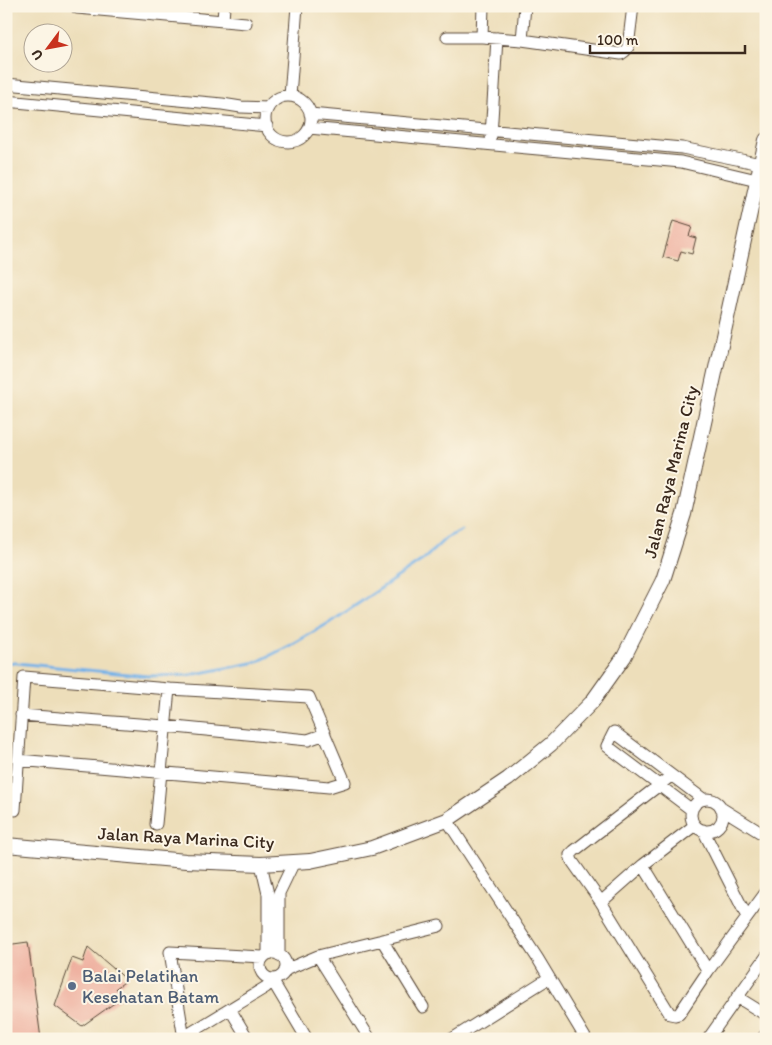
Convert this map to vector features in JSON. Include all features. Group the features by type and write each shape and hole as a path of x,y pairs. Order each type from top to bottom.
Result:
{"main road":[{"name":"Jalan Raya Marina City","path":"6,845 186,861 260,864 310,861 372,848 447,820 508,778 551,744 592,702 624,658 663,580 684,514 766,140"}],"street":[{"path":"223,21 224,6"},
{"path":"290,96 297,6"},
{"path":"482,37 483,6"},
{"path":"522,40 525,6"},
{"path":"448,37 522,40 621,54 628,47 633,6"},
{"path":"77,8 102,8 246,22"},
{"path":"491,145 497,38"},
{"path":"6,84 268,108"},
{"path":"290,96 301,100 308,108 311,121 305,135 291,142 276,138 266,126 268,108 277,99 283,97 290,96"},
{"path":"6,102 266,126"},
{"path":"310,114 682,148 760,164"},
{"path":"309,128 680,162 757,180"},
{"path":"15,810 18,760 21,715 24,676 169,690 309,697 345,782 329,787 18,760"},
{"path":"156,824 169,690"},
{"path":"21,715 165,726 308,740 325,734"},
{"path":"692,810 608,746 614,732 703,799 713,800 721,808 766,836"},
{"path":"671,776 570,855 572,861 601,902 670,1014 679,1014 766,892"},
{"path":"703,799 694,805 692,820 699,827 747,918"},
{"path":"601,902 643,864 699,827 713,829 720,823 721,808"},
{"path":"447,820 586,1039"},
{"path":"272,980 266,987 189,1037 170,952 270,955 284,959 286,964 282,975 277,979 266,978 262,974 260,962 270,955 279,893 294,862"},
{"path":"260,864 268,894 270,955"},
{"path":"643,864 708,971"},
{"path":"285,970 318,956 439,926"},
{"path":"382,940 423,1007"},
{"path":"318,956 370,1039"},
{"path":"708,1039 766,956"},
{"path":"452,1039 549,978"},
{"path":"272,980 307,1039"},
{"path":"737,997 766,1015"},
{"path":"230,1009 248,1039"},
{"path":"762,1039 766,1034"}],"building":[{"path":"673,221 692,227 689,236 696,238 692,254 681,251 678,261 663,257"},
{"path":"28,942 41,1039 10,1039 6,1012 6,945"},
{"path":"88,947 127,980 116,988 123,997 82,1026 55,1006 72,958 83,962"}],"waterway":[{"path":"6,662 148,676 190,675 257,662 334,620 424,559 446,538 462,530"}],"place":[{"name":"Balai Pelatihan Kesehatan Batam","path":"72,986"}]}
